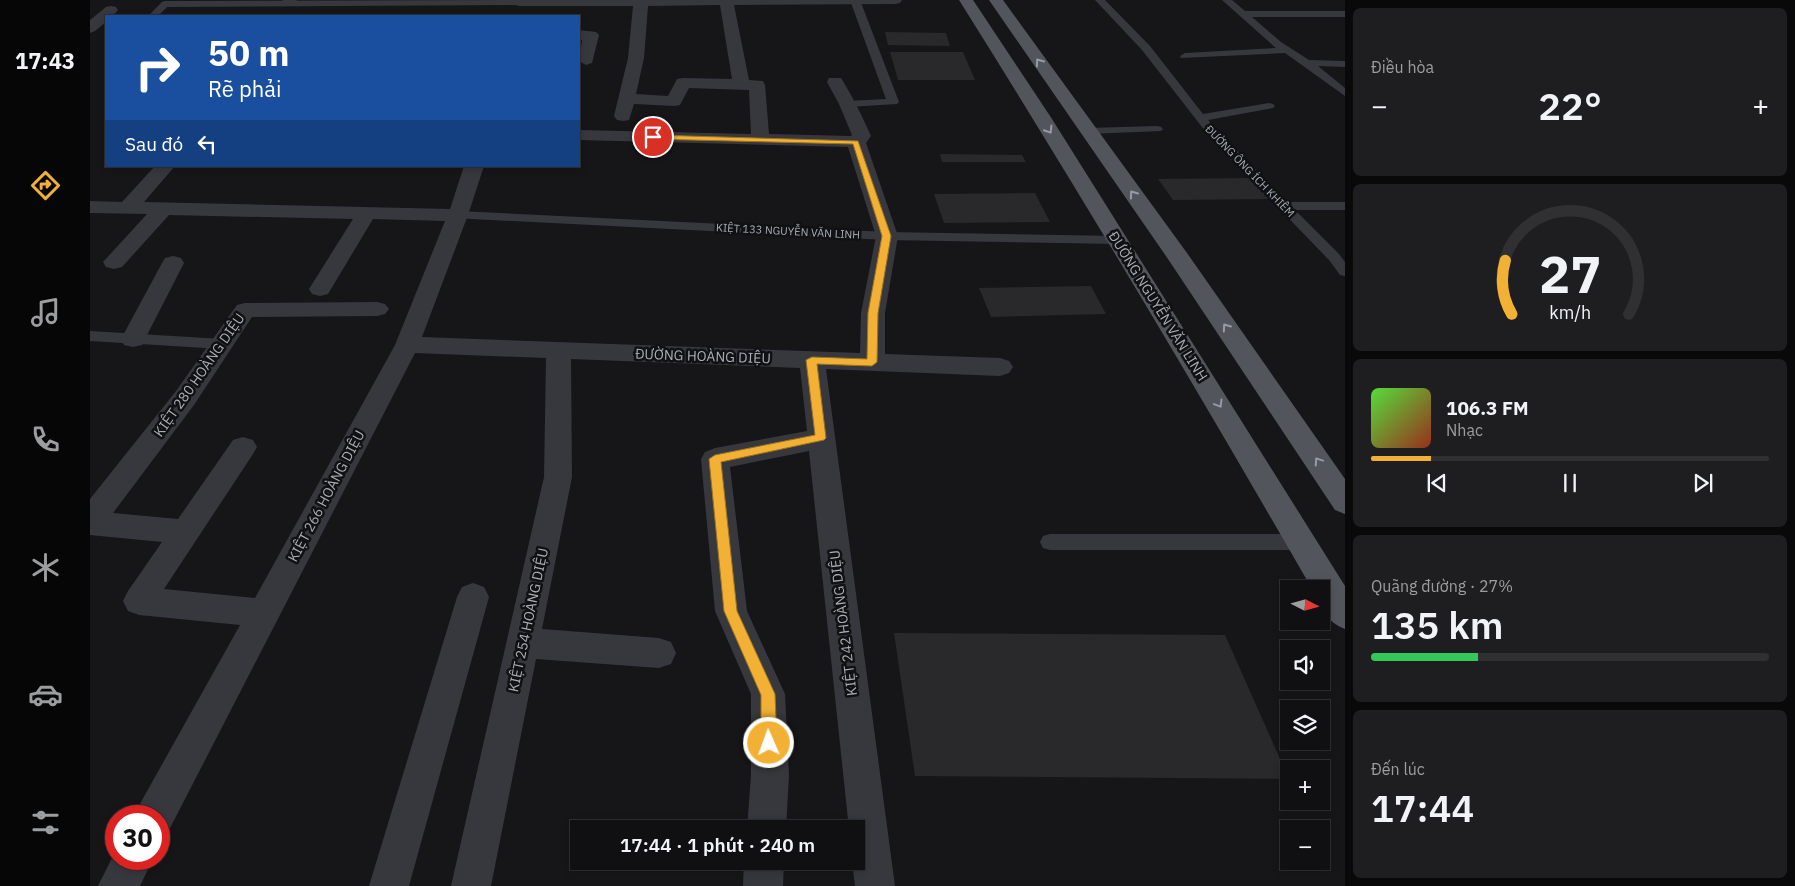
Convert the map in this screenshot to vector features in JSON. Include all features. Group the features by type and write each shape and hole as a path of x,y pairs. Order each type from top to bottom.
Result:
{"main road":[{"name":"ĐƯỜNG NGUYỄN VĂN LINH","path":"966,0 1146,254 1345,502"},
{"name":"ĐƯỜNG NGUYỄN VĂN LINH","path":"996,0 1088,131 1146,254 1345,614"}],"street":[{"path":"519,6 641,1 895,0"},
{"path":"617,136 628,99 636,58 641,1"},
{"path":"726,1 741,84"},
{"path":"105,15 111,10"},
{"path":"90,28 105,15"},
{"path":"580,35 592,35 586,60"},
{"path":"580,135 856,142 862,136 848,104 835,82"},
{"path":"628,99 674,101 683,83 757,85 760,140"},
{"path":"856,142 887,236 873,313 872,362"},
{"path":"127,208 165,167"},
{"name":"KIỆT 266 HOÀNG DIỆU","path":"161,805 407,345 458,215 474,167"},
{"path":"90,207 458,215"},
{"path":"114,262 163,208"},
{"path":"320,289 367,213"},
{"path":"133,338 173,263"},
{"name":"KIỆT 280 HOÀNG DIỆU","path":"90,522 185,398 245,310 377,309"},
{"name":"ĐƯỜNG HOÀNG DIỆU","path":"407,345 1000,367"},
{"name":"KIỆT 254 HOÀNG DIỆU","path":"471,886 558,477 559,350"},
{"name":"KIỆT 242 HOÀNG DIỆU","path":"812,360 875,886"},
{"path":"767,820 770,776 768,694 731,611 715,459 820,438"},
{"path":"243,447 139,601 264,613"},
{"path":"90,522 186,532"},
{"path":"389,886 473,597"},
{"path":"523,643 659,653"},
{"path":"118,886 127,870"},
{"path":"763,886 764,870"}],"lane":[{"name":"ĐƯỜNG ÔNG ÍCH KHIÊM","path":"1100,0 1146,48 1213,134 1334,257 1345,272"},
{"path":"1228,0 1287,50 1307,63 1345,94"},
{"path":"848,104 893,102 856,1"},
{"path":"155,15 165,4 289,2 519,6"},
{"path":"1243,14 1345,14"},
{"path":"1184,56 1287,50"},
{"path":"1307,63 1345,64"},
{"path":"1200,118 1269,106"},
{"path":"1088,131 1157,129"},
{"path":"1284,206 1345,206"},
{"name":"KIỆT 133 NGUYỄN VĂN LINH","path":"458,215 887,236 1146,254"},
{"path":"90,336 222,344"},
{"path":"1050,542 1304,542"}],"building":[{"path":"885,32 946,33 950,46 888,45"},
{"path":"890,52 963,52 975,80 898,80"},
{"path":"940,154 1022,155 1026,162 942,162"},
{"path":"1252,178 1270,199 1173,200 1158,179"},
{"path":"1035,193 1050,222 944,223 934,194"},
{"path":"1091,286 1106,314 991,317 979,288"},
{"path":"894,633 1225,635 1281,760 1280,779 915,776"}],"route":[{"path":"653,137 856,142 887,236 873,313 872,362 812,360 820,438 715,459 731,611 768,694 769,743"}]}
